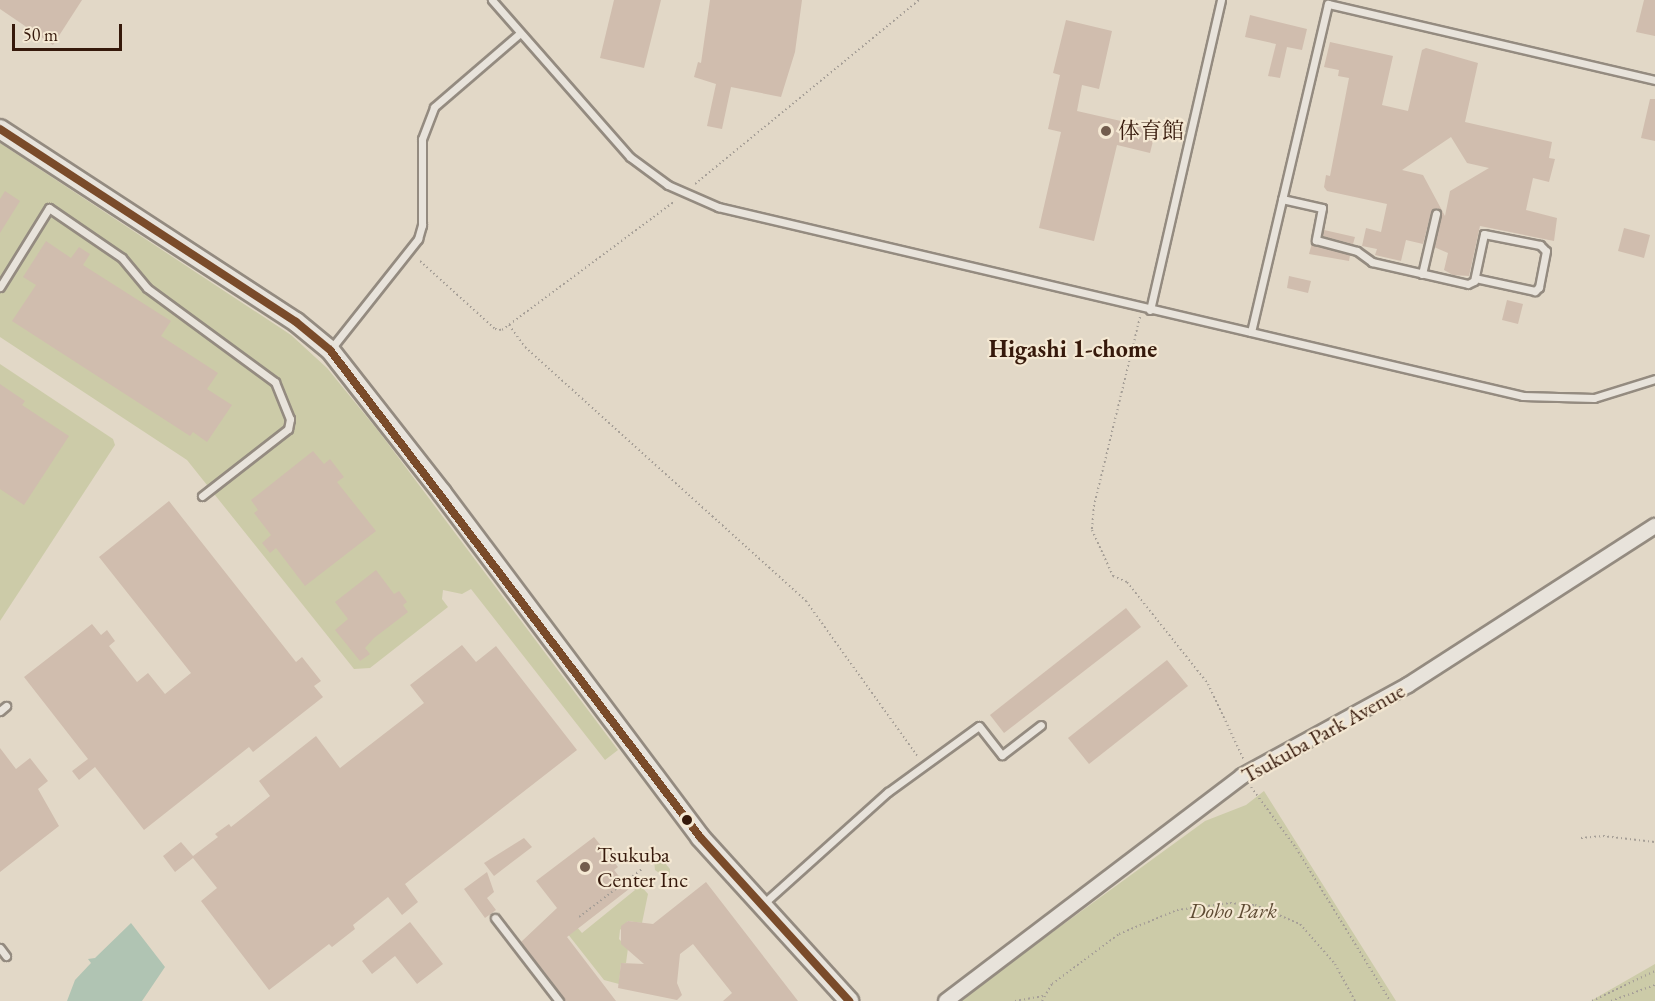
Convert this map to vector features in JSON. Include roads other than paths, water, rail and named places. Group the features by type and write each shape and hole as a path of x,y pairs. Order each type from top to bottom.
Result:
{"street":[{"path":"0,129 296,322 330,350 442,492 686,819 761,906 849,1001"},
{"name":"Tsukuba Park Avenue","path":"946,1001 1246,773 1408,685 1655,526"}],"lane":[{"path":"492,0 630,157 668,185 699,200 741,214 1523,396 1594,398 1655,379"},
{"path":"1150,310 1221,0"},
{"path":"1251,332 1328,4 1655,80"},
{"path":"330,350 418,239 422,225 422,139 434,107 520,33"},
{"path":"1282,199 1322,208 1316,240 1358,251 1372,262 1468,284 1475,279 1484,234 1540,245 1546,250 1539,287 1535,291 1475,279"},
{"path":"0,287 49,208 122,258 147,288 275,382 290,419 288,429 202,496"},
{"path":"1422,274 1436,214"},
{"path":"761,906 848,826 979,726 1002,755 1041,724"},
{"path":"495,918 559,1001"},
{"path":"0,948 6,956"}],"place":[{"name":"体育館","path":"1106,131"},
{"name":"Tsukuba Center Inc","path":"585,867"}],"district":[{"name":"Higashi 1-chome","path":"1073,349"}],"park label":[{"name":"Doho Park","path":"1233,911"}]}
